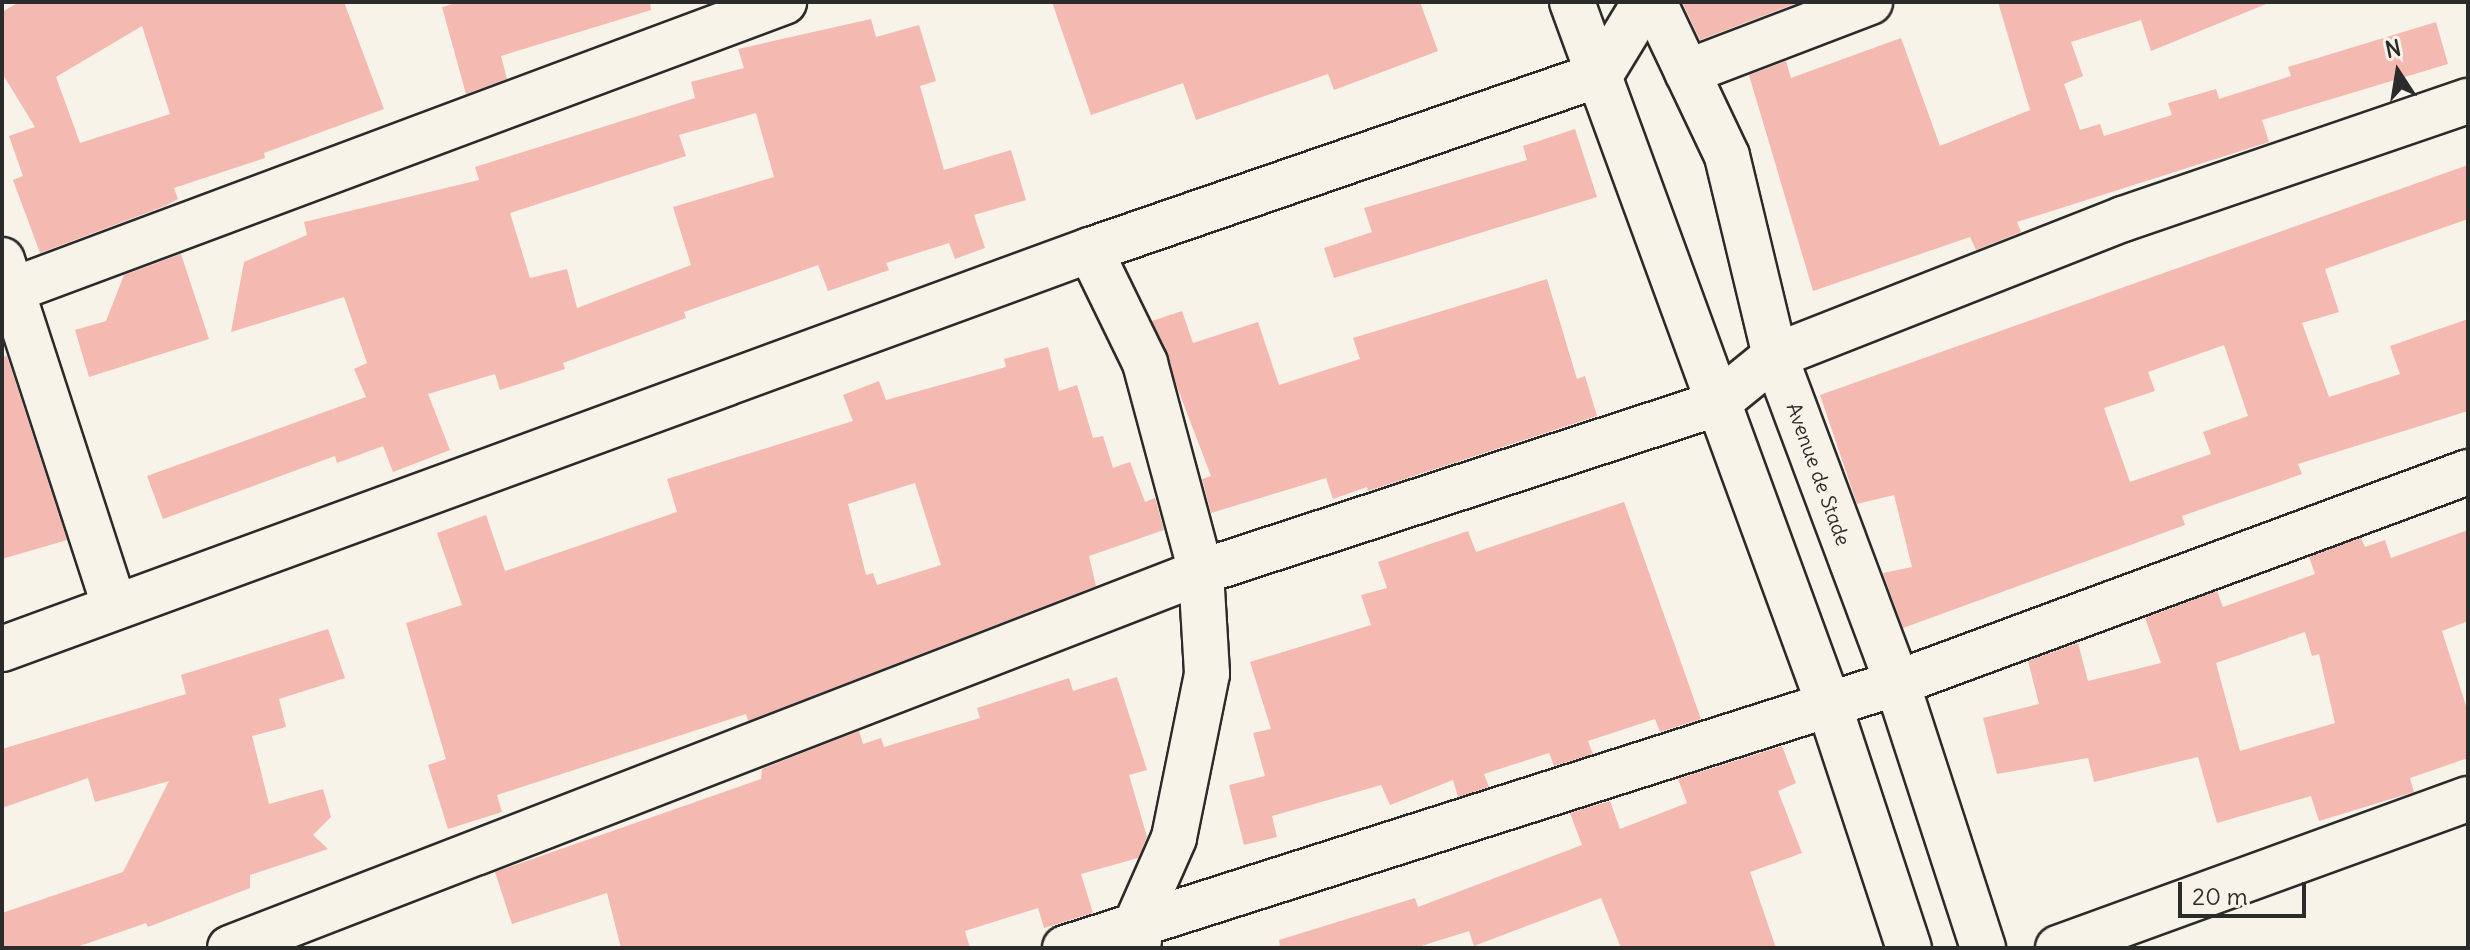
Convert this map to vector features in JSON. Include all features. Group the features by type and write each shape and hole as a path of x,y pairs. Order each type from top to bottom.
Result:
{"street":[{"path":"115,607 6,281 784,2"},
{"path":"1572,2 1601,74 1716,404 1829,705 1909,948"},
{"path":"2,649 1090,250 1601,74 1645,2"},
{"name":"Avenue de Stade","path":"1654,2 1727,156 1775,356 1897,683 1983,948"},
{"path":"1687,72 1870,2"},
{"path":"230,948 1201,572 1716,404 1775,356 2123,219 2468,101"},
{"path":"1090,250 1145,363 1201,572 1207,674 1174,838 1138,935"},
{"path":"1065,948 1138,935 1897,683 2468,472"},
{"path":"2058,948 2468,799"}],"building":[{"path":"19,2 344,2 384,109 264,153 265,158 174,188 178,199 165,206 40,253 13,180 23,176 9,136 35,127 2,73 2,12","holes":["142,26 170,114 80,143 56,77"]},
{"path":"460,2 650,2 651,10 501,56 507,79 466,94 442,7"},
{"path":"1052,2 1420,2 1438,51 1334,90 1328,74 1196,120 1183,83 1091,115"},
{"path":"1682,2 1800,2 1700,40"},
{"path":"1998,2 2271,2 2151,51 2141,20 2071,42 2083,76 2064,84 2080,130 2100,124 2104,136 2172,115 2168,103 2216,89 2219,99 2291,76 2288,67 2436,22 2448,64 2262,120 2269,142 2017,222 2021,232 1976,250 1970,237 1813,291 1749,75 1786,61 1791,78 1901,38 1940,146 2030,110"},
{"path":"871,19 876,37 919,25 936,81 920,86 944,170 1011,150 1026,200 974,215 985,248 955,259 949,243 886,263 889,270 828,291 818,265 684,312 686,318 563,363 565,369 500,390 495,374 428,394 450,450 393,472 383,446 337,463 335,456 163,519 147,476 366,397 354,369 367,363 344,297 231,332 244,262 307,235 304,222 479,180 475,167 695,98 691,82 744,68 738,49","holes":["756,113 774,177 673,207 691,265 577,308 567,269 530,278 510,213 686,156 679,135"]},
{"path":"1575,129 1597,197 1334,278 1324,248 1372,232 1364,208 1527,160 1523,146"},
{"path":"2468,165 2468,219 2325,269 2339,312 2302,323 2329,397 2400,374 2390,346 2468,319 2468,411 2298,464 2302,474 2182,516 2185,525 1903,628 1883,573 1912,567 1894,495 1857,504 1820,395","holes":["2224,345 2248,416 2203,432 2211,454 2130,482 2104,408 2155,391 2148,372"]},
{"path":"181,254 209,339 89,377 75,330 106,321 124,275"},
{"path":"1547,279 1577,379 1585,376 1597,416 1368,491 1367,487 1333,499 1326,478 1211,513 1202,479 1211,476 1152,321 1182,311 1193,343 1258,322 1279,385 1360,359 1353,338"},
{"path":"1048,347 1059,391 1077,385 1093,438 1103,436 1113,468 1130,462 1145,502 1155,498 1164,530 1089,556 1096,586 748,721 746,714 497,795 502,812 448,829 428,765 446,759 406,623 462,605 437,533 486,515 505,571 677,512 667,479 853,421 843,395 879,381 886,400 1006,367 1004,359","holes":["915,483 941,565 877,585 873,573 866,575 848,504"]},
{"path":"7,356 67,540 2,559 2,357"},
{"path":"1624,502 1701,719 1660,732 1655,719 1588,741 1593,754 1554,766 1549,753 1484,774 1489,787 1458,797 1453,780 1390,805 1381,785 1272,816 1277,837 1244,845 1229,785 1265,776 1253,733 1271,729 1250,662 1371,625 1361,595 1387,588 1378,562 1468,531 1476,552"},
{"path":"2468,530 2468,621 2442,631 2468,712 2468,758 2410,778 2414,792 2319,821 2311,796 2217,823 2198,757 2094,782 2088,758 1997,774 1983,718 2039,704 2028,661 2078,643 2088,681 2161,663 2145,618 2217,591 2223,607 2315,574 2309,557 2361,538 2365,547 2385,540 2391,558","holes":["2305,632 2312,656 2319,654 2335,723 2240,751 2216,663"]},
{"path":"328,629 345,678 279,699 286,727 252,736 269,804 323,789 331,817 313,835 328,849 250,875 250,888 148,927 146,923 74,948 2,948 2,913 123,872 169,781 95,802 88,778 2,808 2,749 186,694 181,675"},
{"path":"1117,677 1147,770 1129,775 1147,837 1138,858 1081,874 1093,913 1044,928 1038,908 965,931 970,948 621,948 607,893 512,924 495,872 761,779 762,769 859,731 863,744 881,738 884,747 980,718 977,708 1069,678 1073,691"},
{"path":"1782,746 1796,783 1778,791 1802,853 1750,872 1776,948 1621,948 1601,898 1474,946 1469,931 1415,948 1280,948 1279,940 1415,898 1418,907 1582,845 1570,813 1610,801 1620,829 1687,803 1678,779"}]}
